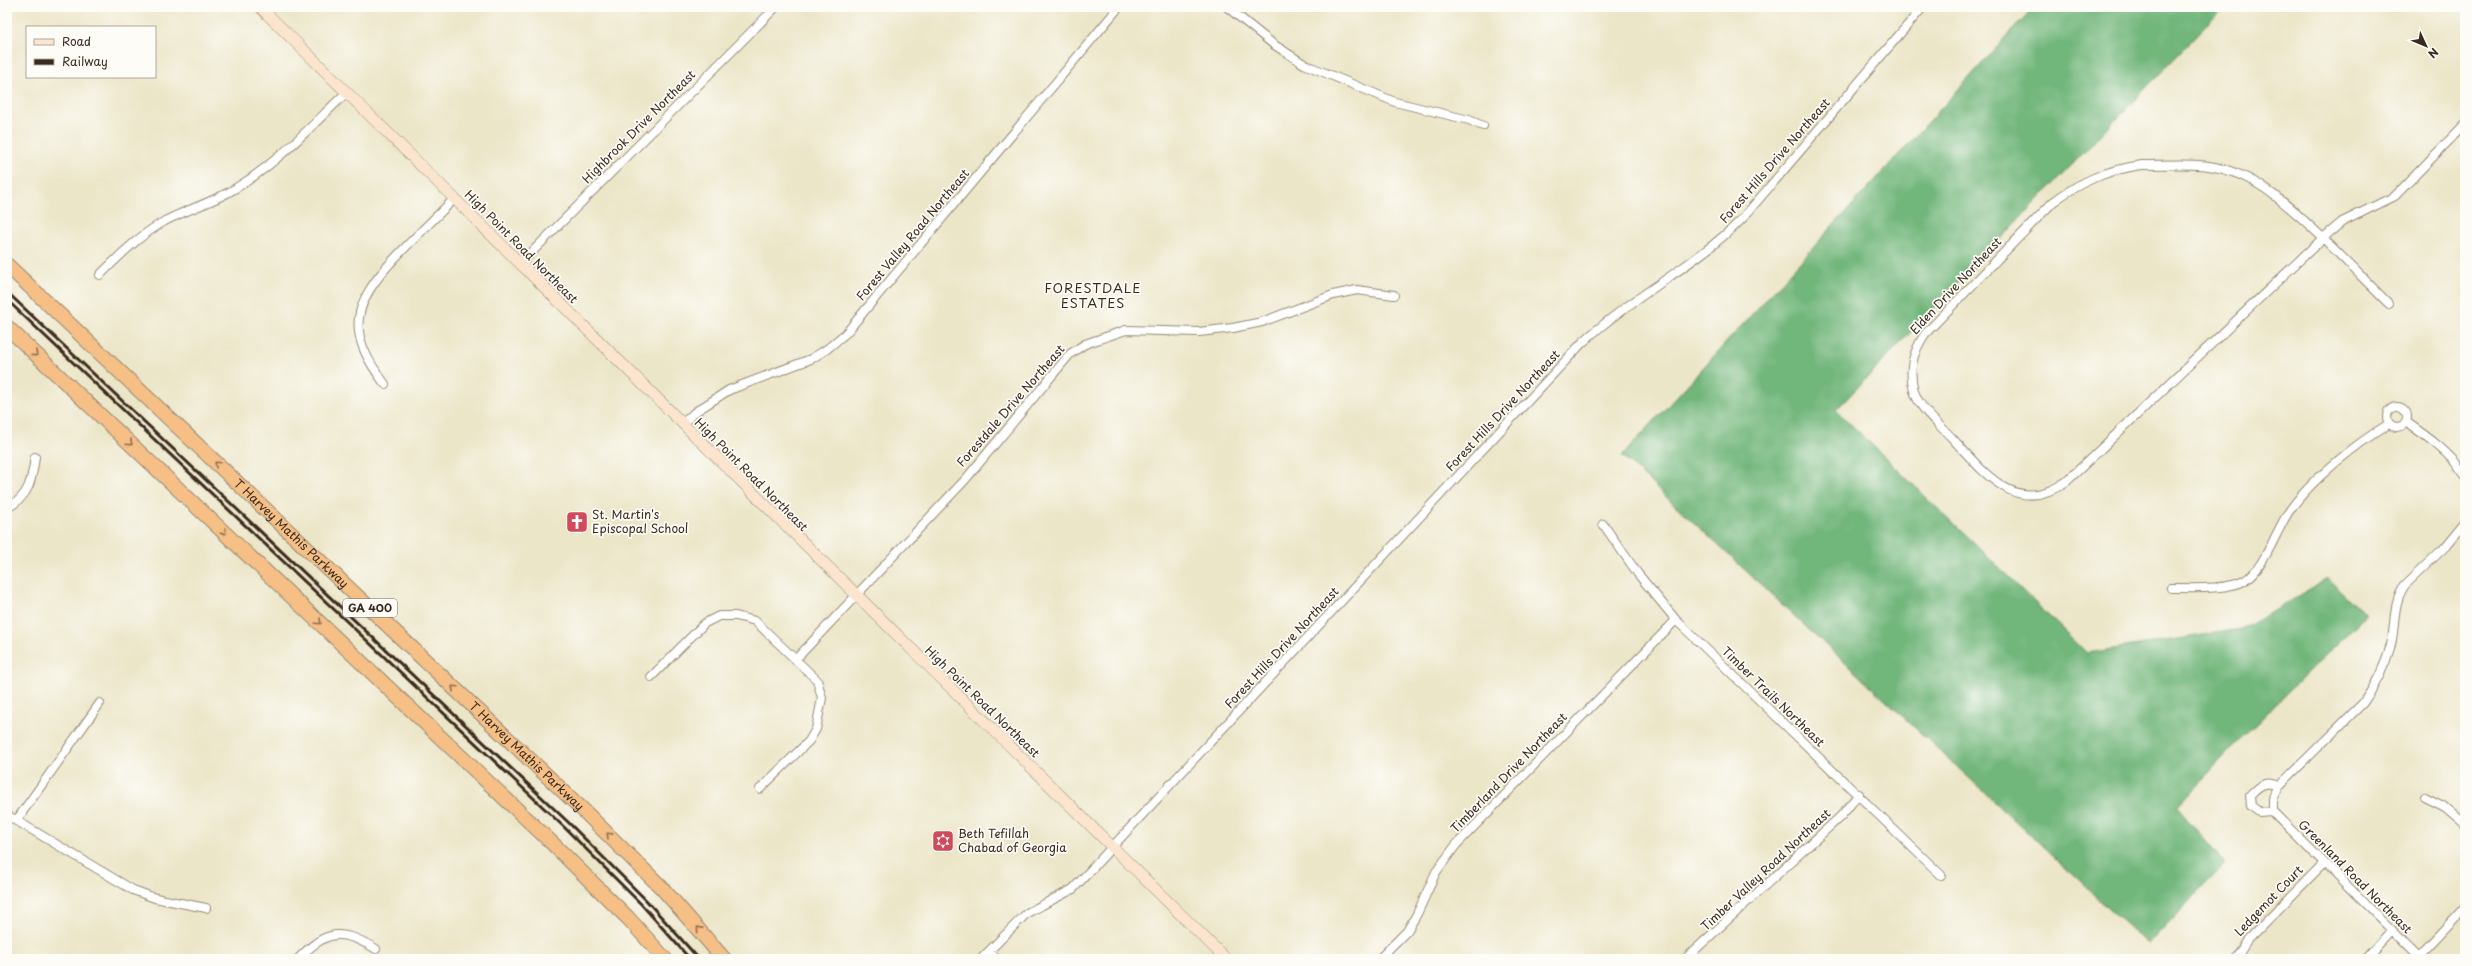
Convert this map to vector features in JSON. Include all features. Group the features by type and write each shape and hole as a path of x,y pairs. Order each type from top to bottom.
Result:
{"highway":[{"name":"T Harvey Mathis Parkway","path":"7,265 582,809 662,888 724,959"},
{"path":"7,327 551,842 628,918 665,959"}],"street":[{"name":"High Point Road Northeast","path":"260,7 854,595 1226,959"},
{"name":"Highbrook Drive Northeast","path":"520,264 776,7"},
{"name":"Forest Valley Road Northeast","path":"682,424 695,412 729,390 811,359 846,333 1119,7"},
{"path":"1227,7 1273,44 1304,64 1395,102 1483,126"},
{"name":"Forest Hills Drive Northeast","path":"981,959 1027,913 1073,889 1602,324 1713,246 1742,219 1923,7"},
{"path":"100,275 136,240 165,221 217,199 254,177 283,153 346,93"},
{"name":"Elden Drive Northeast","path":"2323,238 2271,191 2251,179 2228,170 2197,165 2142,165 2118,168 2097,174 2074,186 2053,202 1925,334 1916,346 1912,362 1911,377 1914,392 1926,411 1996,484 2009,491 2022,494 2037,495 2051,491 2067,482 2323,238 2342,222 2395,196 2465,124"},
{"path":"385,384 371,365 361,341 359,324 363,301 374,280 454,200"},
{"path":"2323,238 2389,304"},
{"name":"Forestdale Drive Northeast","path":"796,659 854,595 965,480 1070,354 1085,344 1126,330 1199,332 1262,322 1333,295 1357,290 1394,295"},
{"path":"2389,424 2388,412 2398,407 2407,414 2406,422"},
{"path":"2389,424 2396,428 2406,422"},
{"path":"2406,422 2441,448 2456,462 2465,475"},
{"path":"2171,588 2235,584 2246,580 2258,567 2297,501 2364,439 2389,424"},
{"path":"7,508 22,499 32,481 35,457"},
{"path":"2278,786 2266,783 2257,787 2250,795 2251,806 2259,812 2272,811 2272,799 2278,786 2363,703 2384,666 2391,644 2396,604 2400,593 2446,546 2465,523"},
{"name":"Timber Trails Northeast","path":"1604,524 1638,574 1676,620 1859,794 1941,875"},
{"path":"652,677 705,623 719,616 736,616 755,621 817,680 822,698 821,714 816,729 808,740 760,789"},
{"name":"Timberland Drive Northeast","path":"1379,959 1407,930 1417,914 1436,872 1456,845 1676,620"},
{"path":"16,821 100,702"},
{"name":"Timber Valley Road Northeast","path":"1685,959 1841,816 1859,794"},
{"path":"2425,797 2443,806 2465,826"},
{"name":"Greenland Road Northeast","path":"2272,811 2420,958"},
{"path":"7,815 133,890 155,898 206,908"},
{"name":"Ledgemot Court","path":"2236,959 2248,940 2324,863"},
{"path":"2420,958 2465,908"},
{"path":"2365,959 2392,930"},
{"path":"298,959 314,942 329,936 344,935 358,939 376,949"},
{"path":"989,951 997,959"}],"green space":[{"path":"2034,7 2224,7 1836,410 2087,653 2241,629 2328,579 2366,615 2229,751 2177,807 2225,864 2148,944 1622,456"}],"railway":[{"path":"7,292 568,822 646,900 699,959"},
{"path":"7,300 564,827 642,905 690,959"}],"place":[{"name":"St. Martin's Episcopal School","path":"577,522"},
{"name":"Beth Tefillah Chabad of Georgia","path":"943,841"}],"district":[{"name":"FORESTDALE ESTATES","path":"1093,296"}]}
